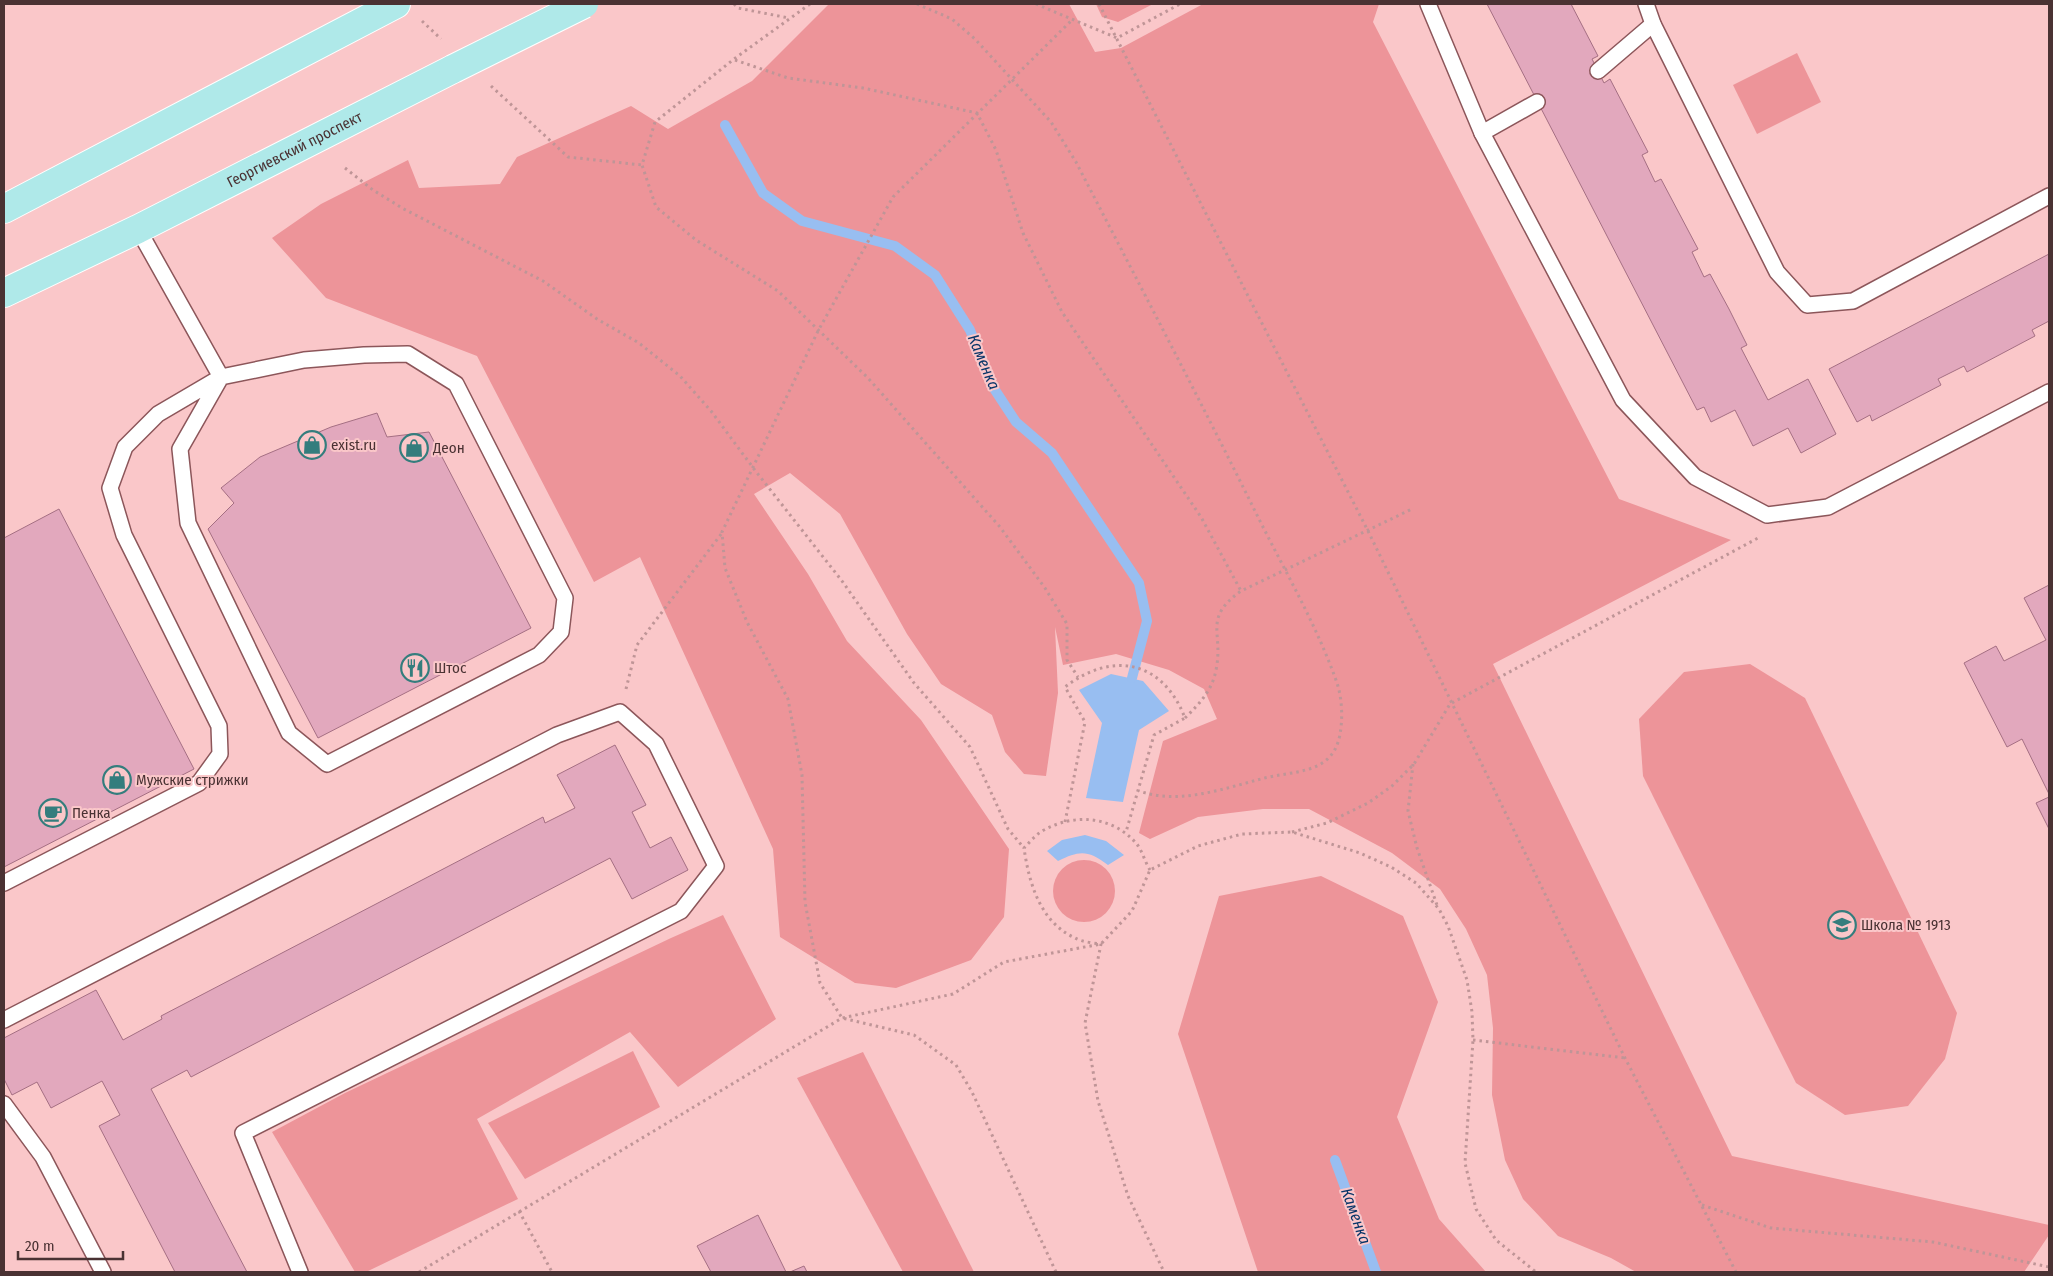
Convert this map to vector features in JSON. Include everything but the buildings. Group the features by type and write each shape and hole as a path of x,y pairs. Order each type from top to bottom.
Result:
{"main road":[{"name":"Георгиевский проспект","path":"4,293 138,228 450,57 584,4"},
{"path":"4,209 400,10"}],"lane":[{"path":"1428,4 1482,133 1624,400 1695,477 1767,515 1828,507 2049,392"},
{"path":"1646,4 1653,24 1777,272 1807,305 1853,301 2049,196"},
{"path":"1598,71 1653,24"},
{"path":"1482,133 1537,102"},
{"path":"138,228 220,377"},
{"path":"4,883 199,783 220,754 219,726 174,640 124,535 110,488 125,448 158,414 220,377 304,360 364,355 408,354 456,384 565,598 561,632 539,655 327,764 290,734 188,523 180,449 220,377"},
{"path":"4,1020 557,735 620,712 656,744 716,866 681,911 243,1133 300,1272"},
{"path":"4,1104 43,1157 104,1272"}],"path":[{"path":"734,4 738,8 789,18"},
{"path":"810,4 789,18 654,122 642,165 656,207 696,240 778,292 868,378 1000,527 1045,588 1067,624 1067,660 1078,677"},
{"path":"917,4 952,19 975,39 1051,122 1076,162 1304,608 1338,685 1341,709 1340,736 1329,760 1306,772 1268,777 1186,797 1152,796 1139,791"},
{"path":"1036,4 1117,38"},
{"path":"1099,4 1368,531 1450,704 1625,1058 1736,1272"},
{"path":"1117,38 1180,4"},
{"path":"400,10 450,57"},
{"path":"620,712 637,645 722,532 754,470 818,331 893,197 1073,19"},
{"path":"734,60 788,78 863,88 977,113"},
{"path":"490,84 568,157 642,165"},
{"path":"977,113 996,150 1023,232 1062,312 1201,517 1241,591"},
{"path":"345,168 373,190 402,208 543,281 597,319 639,343 680,376 711,411 754,470 842,581 914,683 970,747 1008,829 1024,848 1028,875 1037,900 1057,927 1076,939 1101,944"},
{"path":"1126,832 1154,735 1185,718 1204,699 1216,670 1217,616 1226,601 1241,591 1285,572 1412,509"},
{"path":"1164,1272 1128,1196 1098,1101 1085,1022 1101,944 1132,911 1150,870 1198,846 1242,834 1292,832 1327,822 1368,803 1392,786 1414,764 1450,704 1759,538 1767,515"},
{"path":"722,532 725,568 747,622 788,699 802,775 806,902 820,983 842,1018 914,1035 956,1065 972,1092 1056,1272"},
{"path":"1065,822 1085,722 1065,687 1095,668 1115,665 1137,667 1157,677 1178,702 1185,718"},
{"path":"1414,764 1408,811 1417,848 1439,909 1457,946 1468,980 1473,1040 1465,1163 1476,1209 1496,1240 1536,1272"},
{"path":"1024,848 1043,830 1065,822 1081,818 1106,821 1126,832 1137,845 1150,870"},
{"path":"1292,832 1360,853 1391,867 1416,883 1439,909"},
{"path":"419,1272 842,1018 953,994 1004,962 1101,944"},
{"path":"1473,1040 1625,1058"},
{"path":"1702,1205 1771,1228 1933,1242 2049,1267"},
{"path":"519,1212 552,1272"}],"shaded area":[{"path":"831,4 1069,4 1095,52 1121,48 1203,4 1379,4 1373,22 1619,499 1731,540 1493,664 1732,1156 2049,1225 2049,1235 2024,1272 1636,1272 1611,1258 1558,1236 1523,1199 1505,1160 1492,1095 1493,1028 1487,975 1466,929 1440,889 1392,853 1309,809 1263,809 1198,817 1150,839 1139,833 1163,741 1217,719 1204,689 1169,670 1116,654 1063,665 1055,627 1058,693 1046,776 1024,774 1005,752 992,715 941,684 907,634 840,514 790,473 754,494 808,574 847,641 921,720 1009,849 1004,917 971,960 896,988 855,983 780,937 773,849 640,557 594,582 477,356 326,298 272,238 321,204 408,160 419,188 500,184 517,157 631,106 668,129 752,81"},
{"path":"1096,4 1153,4 1118,22 1102,17"},
{"path":"1797,53 1821,102 1757,134 1733,85"},
{"path":"1750,664 1805,698 1957,1013 1945,1059 1908,1106 1845,1115 1796,1083 1643,776 1639,719 1684,672"},
{"path":"1078,860 1090,860 1106,869 1113,879 1115,891 1113,903 1106,913 1090,922 1078,922 1067,917 1058,908 1053,897 1053,885 1058,874 1067,865"},
{"path":"1321,876 1403,916 1438,1002 1397,1117 1439,1219 1486,1272 1258,1272 1178,1034 1219,896"},
{"path":"723,915 776,1019 678,1087 630,1032 477,1119 518,1199 366,1272 355,1272 272,1132 345,1093"},
{"path":"633,1051 660,1107 525,1179 488,1123"},
{"path":"863,1052 974,1272 903,1272 797,1078"}],"water":[{"path":"1111,674 1143,681 1169,711 1139,730 1123,802 1086,798 1102,723 1079,690"},
{"path":"1085,835 1106,841 1124,855 1108,865 1095,856 1084,853 1078,853 1058,861 1047,851 1062,840"}],"waterway":[{"name":"Каменка","path":"725,125 763,193 802,221 895,246 935,275 970,330 993,387 1016,422 1052,453 1139,583 1147,621 1132,678"},
{"name":"Каменка","path":"1335,1160 1376,1272"}],"place":[{"name":"exist.ru","path":"312,445"},
{"name":"Деон","path":"414,448"},
{"name":"Штос","path":"415,668"},
{"name":"Мужские стрижки","path":"117,780"},
{"name":"Пенка","path":"53,813"},
{"name":"Школа № 1913","path":"1842,925"}]}
